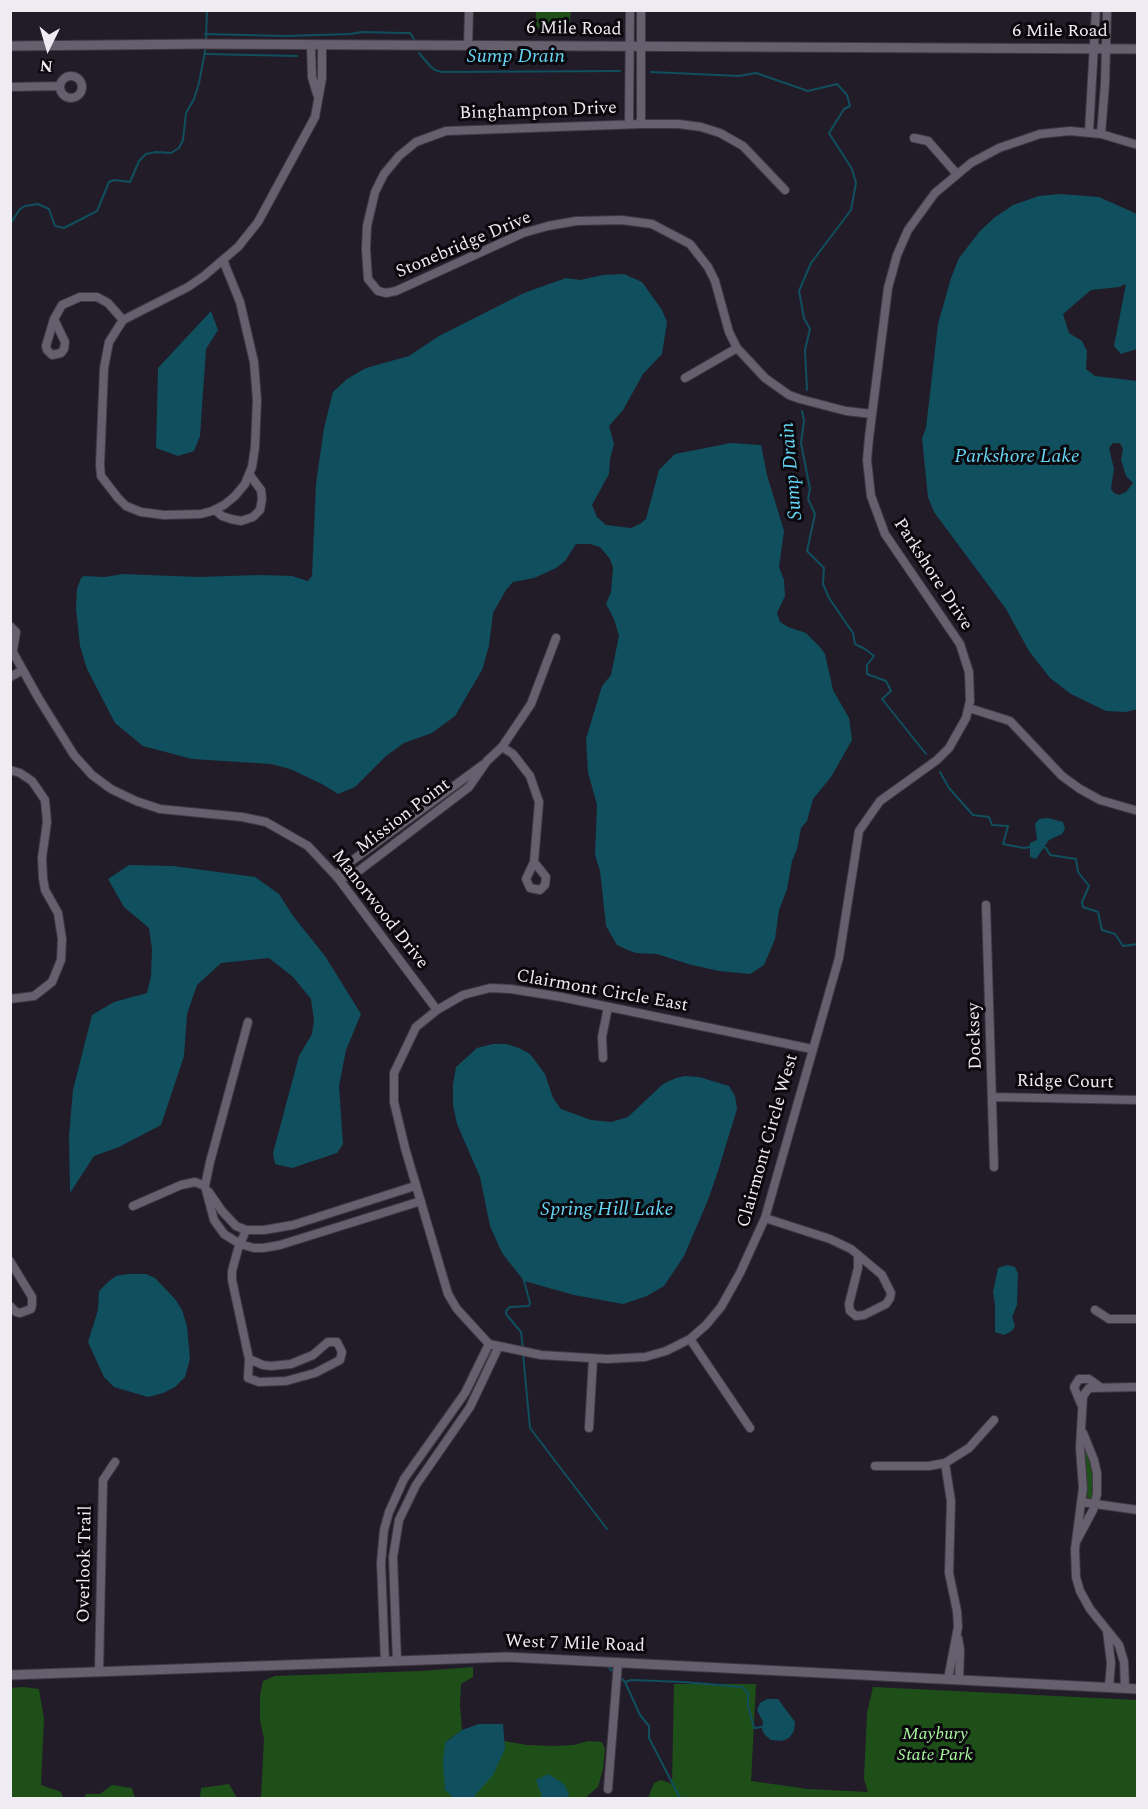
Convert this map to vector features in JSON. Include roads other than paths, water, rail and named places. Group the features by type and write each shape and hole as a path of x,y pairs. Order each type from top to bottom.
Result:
{"street":[{"path":"468,45 469,10"},
{"path":"629,124 630,10"},
{"path":"641,10 641,123"},
{"path":"1089,132 1092,48 1096,10"},
{"path":"1101,134 1107,10"},
{"name":"6 Mile Road","path":"10,46 206,44 1137,49"},
{"path":"311,46 312,77 319,99"},
{"path":"223,260 240,302 254,362 257,423 249,474 236,496 215,510 201,514 141,512 126,506 101,476 104,369 110,342 123,320 188,287 223,260 238,247 262,216 315,117 322,78 322,46"},
{"path":"10,87 60,86"},
{"name":"Binghampton Drive","path":"370,284 366,238 375,192 384,174 399,156 416,142 456,130 641,123 701,127 720,133 743,146 785,190"},
{"name":"Parkshore Drive","path":"812,1048 841,947 859,831 880,801 938,760 949,748 961,729 969,708 970,680 967,661 960,644 893,547 877,516 871,496 867,460 888,288 897,255 908,230 935,193 956,173 982,156 1030,136 1060,131 1101,134 1137,146"},
{"path":"914,138 928,141 956,173"},
{"name":"Stonebridge Drive","path":"370,284 382,292 396,291 522,233 548,226 576,221 622,220 652,224 690,244 708,267 715,281 729,332 737,348 765,378 789,395 819,405 872,414"},
{"path":"54,319 62,305 88,296 97,297 108,303 123,320"},
{"path":"685,378 737,348"},
{"path":"215,510 222,516 241,521 253,517 260,510 261,490 249,474"},
{"name":"Manorwood Drive","path":"10,626 16,632 12,648 22,670 74,755 92,775 111,789 160,809 242,817 266,822 308,846 338,878 436,1010"},
{"name":"Mission Point","path":"338,878 352,876 469,787 487,761 502,747 531,704 556,638"},
{"path":"10,677 22,670"},
{"path":"969,708 1010,721 1062,776 1080,789 1100,800 1137,810"},
{"path":"502,747 513,754 530,776 539,802 534,862"},
{"path":"10,770 33,781 45,800 47,822 42,858 43,878 45,890 58,913 62,939 61,960 52,982 34,996 10,999"},
{"name":"Docksey","path":"986,905 994,1167"},
{"name":"Clairmont Circle East","path":"489,1344 457,1309 448,1294 415,1186 394,1101 394,1073 416,1027 436,1010 463,995 490,988 511,989 812,1048"},
{"path":"603,1058 602,1037 608,1007"},
{"path":"248,1022 205,1186 214,1220 224,1234 240,1244 263,1248 421,1201"},
{"name":"Clairmont Circle West","path":"489,1344 541,1355 593,1359 645,1357 666,1351 690,1339 713,1317 730,1292 765,1218 812,1048"},
{"name":"Ridge Court","path":"993,1097 1137,1100"},
{"path":"133,1206 181,1185 195,1182 205,1186 228,1219 236,1226 246,1230 264,1230 305,1221 415,1186"},
{"path":"346,1208 351,1223"},
{"path":"765,1218 830,1239 851,1249 882,1275 891,1293 891,1298 886,1304 864,1315 856,1316 850,1311 849,1304 858,1268 858,1255"},
{"path":"305,1221 310,1235"},
{"path":"246,1230 232,1271 232,1288 249,1359 248,1378 252,1381 270,1383 315,1373 340,1360 342,1352 338,1342 328,1342 313,1355 280,1366 263,1365 249,1359"},
{"path":"10,1261 32,1297 32,1305 31,1309 20,1313 10,1306"},
{"path":"1095,1310 1109,1319 1137,1319"},
{"path":"690,1339 750,1428"},
{"path":"385,1662 381,1576 384,1530 394,1499 404,1479 465,1393 489,1344"},
{"path":"397,1661 393,1576 395,1536 405,1504 470,1407 499,1346"},
{"path":"589,1428 593,1359"},
{"path":"1082,1404 1074,1388 1079,1379 1089,1379 1100,1387"},
{"path":"1125,1688 1124,1662 1119,1645 1090,1609 1080,1591 1076,1577 1076,1541 1081,1502 1082,1404 1085,1391 1089,1388 1100,1387 1137,1387"},
{"path":"875,1466 928,1466 945,1463 969,1448 994,1420"},
{"path":"443,1424 453,1430"},
{"path":"1076,1541 1089,1519 1097,1494 1097,1473 1094,1460 1082,1429"},
{"name":"Overlook Trail","path":"99,1671 103,1480 116,1462"},
{"path":"945,1463 951,1501 949,1567 957,1611 960,1650 959,1680"},
{"path":"394,1499 405,1504"},
{"path":"1081,1502 1137,1510"},
{"path":"381,1576 393,1576"},
{"path":"1107,1631 1111,1663 1109,1687"},
{"path":"948,1679 957,1634"},
{"name":"West 7 Mile Road","path":"10,1675 507,1658 1137,1689"},
{"path":"608,1789 618,1662"}],"water":[{"name":"Parkshore Lake","path":"1060,194 1099,197 1137,214 1137,349 1121,354 1114,346 1126,284 1091,290 1063,314 1069,333 1082,341 1087,351 1086,369 1095,376 1137,381 1138,709 1126,712 1106,711 1071,694 1050,678 1029,651 1006,609 934,512 928,497 922,438 926,428 938,324 951,278 959,258 980,231 1013,205 1039,196","holes":["1113,443 1120,443 1123,449 1121,460 1126,476 1133,483 1126,492 1119,495 1111,489 1114,469 1109,448"]},
{"path":"624,274 642,282 662,310 667,322 662,354 643,374 623,410 609,426 614,444 609,474 592,505 597,517 606,525 631,528 640,524 646,519 659,470 675,454 731,443 761,445 767,475 784,531 779,567 784,580 785,596 777,613 780,622 806,633 825,654 833,690 849,718 852,740 831,777 813,799 807,821 801,828 792,861 787,889 779,910 775,939 764,965 750,974 719,971 657,954 636,953 617,945 606,926 600,871 595,855 597,805 588,772 586,739 602,686 611,675 619,636 606,604 611,592 613,568 610,559 600,547 576,544 565,561 556,568 534,578 513,582 493,613 489,646 482,670 455,716 432,733 404,743 386,756 355,787 338,794 290,769 271,764 192,759 143,746 115,723 87,669 80,646 76,609 77,589 84,576 260,575 292,576 308,581 312,576 316,484 324,428 333,392 347,379 366,368 409,356 439,336 524,293 566,278 580,280 603,275"},
{"path":"211,311 218,330 206,349 200,436 194,451 178,456 156,448 158,368"},
{"path":"1048,818 1063,822 1065,829 1062,834 1049,840 1036,859 1030,857 1030,843 1037,840 1035,824 1039,819"},
{"path":"129,865 173,866 255,877 279,894 293,916 325,956 361,1014 346,1050 339,1086 343,1144 337,1153 292,1168 275,1164 273,1153 299,1056 312,1034 314,1021 311,999 293,977 269,958 221,963 197,985 187,1014 184,1056 161,1125 119,1147 94,1156 70,1193 69,1136 73,1090 92,1015 114,1002 147,993 151,976 152,949 149,928 124,907 108,879"},
{"name":"Spring Hill Lake","path":"506,1044 530,1054 545,1074 553,1098 561,1109 591,1120 611,1122 628,1117 663,1084 676,1078 699,1077 729,1086 735,1096 737,1109 718,1171 684,1256 664,1286 647,1296 623,1304 574,1295 524,1281 502,1253 490,1226 480,1177 457,1124 453,1105 456,1067 477,1048"},
{"path":"1007,1265 1015,1267 1018,1274 1017,1305 1012,1317 1015,1326 1012,1331 1004,1335 995,1332 993,1292 998,1268"},
{"path":"146,1274 155,1278 175,1299 182,1310 187,1326 190,1359 185,1377 175,1387 148,1397 114,1387 104,1377 88,1342 98,1310 99,1291 116,1276"},
{"path":"767,1699 778,1699 795,1722 794,1731 789,1738 782,1741 771,1740 762,1730 763,1722 757,1710 760,1703"},
{"path":"479,1724 503,1724 505,1749 493,1775 475,1795 475,1798 454,1798 445,1790 443,1763 445,1743 462,1730"},
{"path":"548,1774 564,1784 569,1794 566,1798 540,1798 542,1796 536,1780"}],"waterway":[{"path":"206,40 207,10"},
{"name":"Sump Drain","path":"205,34 285,36 362,32 410,33 414,39"},
{"path":"10,224 20,209 38,204 49,209 55,226 64,228 97,211 109,182 114,180 130,182 139,161 146,154 171,153 179,148 183,140 186,113 199,83 206,46"},
{"name":"Sump Drain","path":"419,53 430,66 442,72 620,71"},
{"path":"206,54 297,56"},
{"name":"Sump Drain","path":"651,72 739,76 756,73 808,91 837,84 847,95 850,106 844,109 829,133 852,169 856,183 851,210 811,263 799,291 804,318 810,329 805,350 807,390"},
{"name":"Sump Drain","path":"802,411 804,421 801,443 810,489 808,499 815,514 807,551 824,568 823,584 829,598 853,633 855,644 874,656 867,665 867,674 886,681 891,691 882,699 926,754"},
{"name":"Sump Drain","path":"940,772 949,788 973,815 989,817 992,825 1008,826 1003,844 1030,847"},
{"name":"Sump Drain","path":"1042,847 1046,848 1050,855 1076,859 1078,872 1089,886 1082,902 1083,907 1098,912 1102,930 1115,934 1123,946 1138,944"},
{"path":"523,1349 521,1332 506,1311 510,1307 529,1306 524,1281"},
{"path":"523,1354 530,1428 607,1529"},
{"path":"609,1668 615,1674"},
{"path":"620,1677 625,1682 640,1715 649,1726 649,1738 680,1798"},
{"path":"625,1682 631,1680 683,1682 742,1687 748,1693 748,1705 754,1728 762,1727"}],"park label":[{"name":"Maybury State Park","path":"935,1745"}]}
